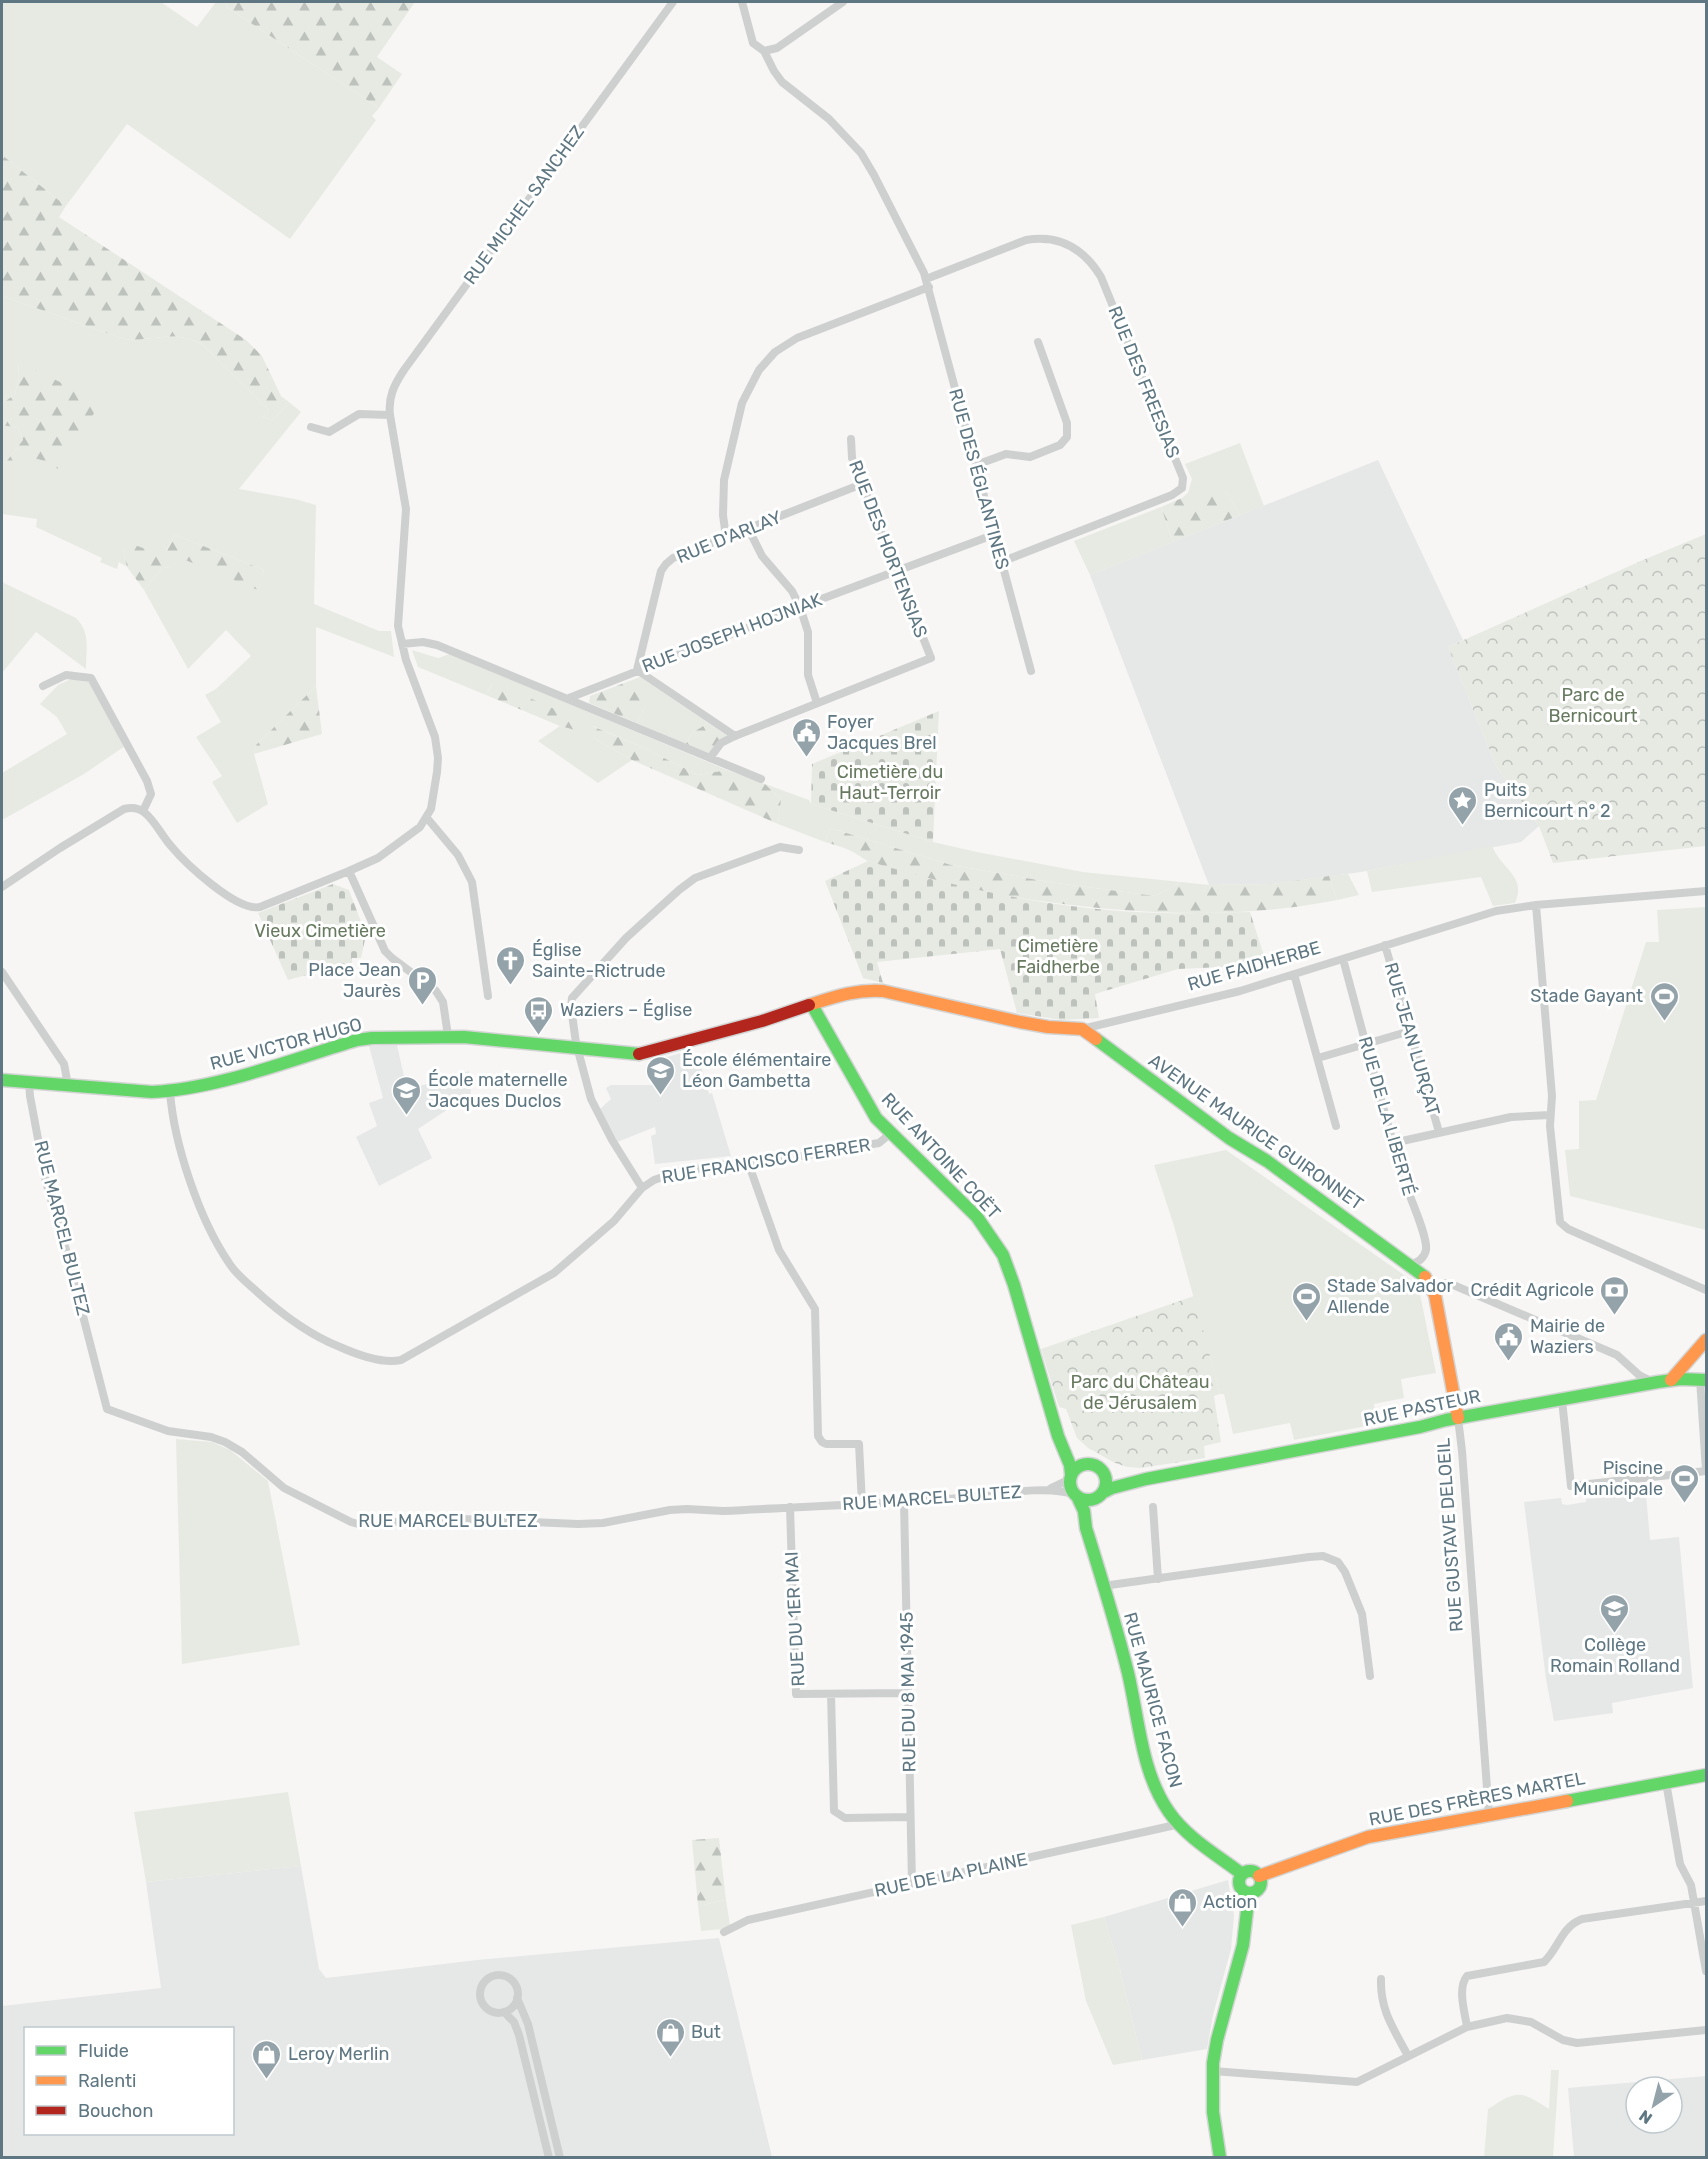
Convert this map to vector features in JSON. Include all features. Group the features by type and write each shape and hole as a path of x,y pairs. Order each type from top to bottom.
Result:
{"street":[{"name":"RUE MICHEL SANCHEZ","path":"427,818 433,804 437,772 436,744 402,644 398,610 406,509 390,415 390,399 398,379 674,2"},
{"name":"RUE DES ÉGLANTINES","path":"742,2 751,38 756,46 764,51 782,82 834,123 861,153 927,283 1031,672"},
{"path":"764,51 777,48 843,2"},
{"name":"RUE DES FREESIAS","path":"726,537 723,515 724,480 742,403 759,370 775,352 797,338 1026,240 1055,239 1078,250 1101,278 1183,478 1182,488 1172,495 1000,562"},
{"path":"976,465 1006,453 1030,457 1060,445 1067,437 1067,423 1038,342"},
{"path":"311,427 329,432 359,414 390,415"},
{"name":"RUE DES HORTENSIAS","path":"817,703 931,658 850,453 851,439"},
{"name":"RUE D'ARLAY","path":"638,670 663,567 673,558 862,484"},
{"path":"710,758 721,743 817,703 808,675 808,632 800,607 792,591 762,556 748,528"},
{"name":"RUE JOSEPH HOJNIAK","path":"568,698 896,570 993,535"},
{"path":"402,644 423,642 437,645 761,779"},
{"path":"638,670 735,736"},
{"path":"43,686 66,675 91,678 151,791 143,811"},
{"path":"2,887 60,848 124,809 132,807 143,811 173,849 200,875 251,908 260,907 378,858 420,827 427,818 458,855 472,882 488,996"},
{"path":"642,1188 593,1106 577,1049 571,1002 626,938 695,878 780,847 799,850"},
{"path":"349,871 385,951 436,991 441,998 448,1036 577,1049"},
{"name":"RUE FAIDHERBE","path":"577,1049 629,1054 645,1053 846,993 877,990 1037,1026 1082,1029 1240,991 1488,913 1536,904 1707,891"},
{"path":"1536,904 1552,1096 1550,1126 1559,1220 1562,1225 1707,1290"},
{"name":"RUE JEAN LURÇAT","path":"1385,945 1439,1132"},
{"name":"RUE DE LA LIBERTÉ","path":"1343,959 1394,1143 1425,1243 1426,1251 1423,1257 1409,1264"},
{"path":"2,972 64,1064 68,1085"},
{"path":"1294,974 1336,1126"},
{"name":"RUE ANTOINE COËT","path":"812,1005 872,1112 977,1217 1003,1255 1058,1436 1071,1464 1071,1476"},
{"name":"AVENUE MAURICE GUIRONNET","path":"1082,1029 1229,1138 1267,1161 1409,1264"},
{"path":"1318,1059 1410,1031"},
{"name":"RUE VICTOR HUGO","path":"2,1080 170,1092 241,1076 357,1040 448,1036"},
{"name":"RUE MARCEL BULTEZ","path":"29,1082 46,1182 84,1316 107,1409 168,1431 211,1437 225,1442 242,1452 284,1488 355,1523 463,1519 578,1524 603,1523 670,1510 687,1509 723,1512 1045,1490 1063,1491 1077,1496"},
{"name":"RUE FRANCISCO FERRER","path":"170,1092 171,1109 189,1178 214,1237 232,1267 271,1305 307,1331 344,1349 386,1362 401,1360 554,1273 614,1221 642,1188 659,1177 729,1164 749,1165 879,1143 891,1133"},
{"path":"1394,1143 1520,1116 1550,1115"},
{"path":"749,1165 779,1250 814,1309 818,1436 826,1444 859,1444 862,1503"},
{"path":"1409,1264 1427,1278 1432,1287 1449,1283 1617,1355 1639,1375 1653,1382"},
{"name":"RUE GUSTAVE DELOEIL","path":"1432,1287 1458,1418 1489,1815"},
{"path":"1671,1380 1707,1340"},
{"path":"1562,1400 1571,1486 1706,1471 1703,1379"},
{"name":"RUE PASTEUR","path":"1100,1495 1112,1488 1146,1479 1458,1418 1653,1382 1703,1379"},
{"path":"1085,1464 1096,1466 1103,1472 1106,1482 1100,1495 1088,1500 1077,1496 1071,1488 1071,1476 1077,1467 1085,1464"},
{"name":"RUE PASTEUR","path":"1103,1472 1117,1479 1146,1479"},
{"name":"RUE MARCEL BULTEZ","path":"1045,1490 1062,1484 1071,1476"},
{"name":"RUE MAURICE FACON","path":"1089,1538 1090,1516 1100,1495"},
{"name":"RUE MAURICE FACON","path":"1077,1496 1084,1511 1085,1525 1129,1674 1153,1780 1165,1806 1180,1824 1242,1874"},
{"name":"RUE DU 8 MAI 1945","path":"904,1501 912,1883"},
{"name":"RUE DU 1ER MAI","path":"789,1507 796,1694 908,1693"},
{"path":"1153,1507 1158,1579"},
{"path":"1103,1586 1323,1556 1338,1562 1345,1572 1360,1607 1370,1676"},
{"path":"831,1694 834,1811 844,1818 910,1817"},
{"name":"RUE DES FRÈRES MARTEL","path":"1259,1876 1368,1837 1707,1775"},
{"path":"1666,1782 1680,1863 1691,1885 1707,1971"},
{"name":"RUE DE LA PLAINE","path":"724,1932 748,1920 1180,1824"},
{"path":"1252,1871 1259,1876 1261,1882 1259,1888 1254,1892 1243,1891 1239,1886 1242,1874 1252,1871"},
{"path":"1220,2157 1213,2112 1213,2071 1217,2040 1243,1945 1249,1893"},
{"path":"1467,2027 1462,1988 1467,1976 1544,1962 1564,1932 1572,1924 1582,1919 1707,1901"},
{"path":"517,1998 513,2007 504,2012 491,2011 483,2004 480,1994 486,1981 496,1976 507,1977 515,1985 517,1998 528,2024 560,2157"},
{"path":"1381,1979 1383,2007 1408,2056"},
{"path":"504,2012 514,2022 519,2035 549,2157"},
{"path":"1213,2071 1358,2082 1467,2027 1507,2018 1523,2019 1563,2040 1577,2043 1707,2030"}],"shaded area":[{"path":"1378,460 1463,640 1448,647 1496,766 1539,826 1521,842 1361,872 1272,884 1209,885 1090,575"},
{"name":"École maternelle Jacques Duclos","path":"397,1045 407,1090 469,1071 471,1094 418,1129 432,1158 379,1186 356,1137 377,1126 369,1103 383,1098 369,1046"},
{"name":"École élémentaire Léon Gambetta","path":"681,1053 685,1064 699,1059 731,1156 655,1164 651,1136 656,1134 655,1127 617,1142 600,1109 611,1099 606,1088 611,1085 654,1085 654,1061"},
{"name":"Collège Romain Rolland","path":"1646,1494 1650,1540 1679,1537 1693,1688 1612,1703 1613,1713 1554,1721 1546,1679 1524,1502 1561,1498 1562,1504 1567,1505 1586,1502 1586,1499"},
{"path":"301,1866 319,1969 326,1978 477,1960 719,1938 772,2157 2,2157 2,2006 161,1988 146,1882"},
{"path":"1228,1880 1234,1915 1231,1949 1213,2015 1207,2049 1142,2060 1119,1966 1104,1917"},
{"path":"1706,2076 1706,2157 1574,2157 1568,2088 1624,2083 1624,2135 1684,2135 1684,2078"}],"green space":[{"path":"2,2 161,2 197,27 216,2 225,2 228,8 379,108 372,116 376,120 290,239 127,124 66,206 2,155"},
{"path":"225,2 415,2 377,57 402,74 379,108 228,8"},
{"path":"2,155 66,206 59,217 246,340 262,356 281,396 289,402 273,420 263,417 269,410 203,345 173,336 124,339 2,296"},
{"path":"2,296 124,339 173,336 192,340 203,345 269,410 263,417 273,420 289,402 301,412 239,489 316,505 314,604 379,631 391,631 394,657 316,627 316,686 256,745 254,754 268,804 237,823 212,782 222,776 196,737 221,722 205,695 216,689 251,656 226,630 188,669 144,590 162,568 170,567 123,549 127,567 119,562 117,569 100,562 102,558 36,527 37,519 2,514 2,425 18,428 23,440 6,462 26,457 45,460 18,362 19,378 15,394 2,404","holes":["175,535 264,570 258,589 166,551"]},
{"path":"18,362 85,394 100,404 58,469 35,458 10,466 6,462 23,440 18,428 2,425 2,404 15,394 19,378"},
{"path":"1240,443 1264,506 1240,515 1226,492 1200,500 1188,493 1192,479 1185,464"},
{"path":"1226,492 1240,515 1173,542 1161,507 1188,493 1200,499"},
{"path":"1161,507 1173,542 1090,575 1074,541"},
{"name":"Parc de Bernicourt","path":"1706,534 1706,846 1553,863 1539,826 1496,766 1448,647"},
{"path":"175,535 264,570 258,590 166,552"},
{"path":"127,542 164,556 170,567 162,568 144,590 127,567 123,549"},
{"path":"2,582 76,618 86,635 86,669 36,632 2,673"},
{"path":"412,650 438,658 450,654 727,770 698,775 593,726 595,739 632,760 598,783 538,741 560,726 575,730 492,683 486,695 418,667"},
{"path":"640,677 646,681 646,705 637,723 589,703 590,696"},
{"path":"71,679 89,682 125,746 84,774 4,819 2,818 2,773 67,734 57,717 40,704 58,685"},
{"path":"646,681 708,723 692,733 686,744 637,723 646,705"},
{"path":"493,682 575,718 575,730 486,695"},
{"path":"316,686 322,734 254,754 256,745"},
{"name":"Cimetière du Haut-Terroir","path":"939,711 933,842 811,804 812,764"},
{"path":"708,723 727,736 709,753 686,744 692,733"},
{"path":"592,726 642,747 698,775 727,770 765,784 781,800 778,824 632,760 595,739"},
{"path":"765,784 809,800 811,804 933,842 1083,872 1181,882 1155,896 1049,882 951,865 830,828 825,842 778,824 781,800"},
{"path":"830,828 951,865 1049,882 1155,896 1181,882 1210,885 1272,884 1329,876 1337,900 1265,910 1193,913 1120,910 1025,899 936,882 870,862 855,853 825,842"},
{"path":"1492,846 1516,879 1518,894 1515,903 1493,906 1481,877 1372,892 1367,871"},
{"name":"Cimetière Faidherbe","path":"868,861 977,890 1051,903 1126,911 1250,912 1267,965 1178,969 1095,994 1099,1018 1062,1020 1017,1013 1000,949 877,962 883,983 863,978 825,881"},
{"path":"1348,874 1359,895 1337,900 1329,876"},
{"name":"Vieux Cimetière","path":"333,884 349,890 366,935 361,958 352,958 352,963 288,980 258,913"},
{"name":"Stade Gayant","path":"1706,907 1706,1230 1570,1196 1565,1150 1579,1149 1579,1101 1596,1100 1646,942 1659,942 1657,910"},
{"path":"1226,1150 1411,1280 1420,1294 1436,1373 1401,1379 1404,1398 1374,1404 1377,1424 1294,1440 1290,1423 1233,1434 1224,1394 1220,1394 1174,1226 1154,1165"},
{"name":"Parc du Château de Jérusalem","path":"1194,1296 1220,1394 1214,1396 1221,1442 1204,1446 1205,1458 1141,1468 1115,1463 1088,1448 1077,1438 1066,1409 1059,1407 1041,1349"},
{"path":"176,1439 212,1442 230,1450 268,1481 300,1645 182,1664"},
{"path":"288,1792 301,1866 146,1882 134,1812"},
{"path":"719,1838 726,1900 698,1906 692,1840"},
{"path":"726,1900 730,1925 723,1929 701,1931 698,1906"},
{"path":"1104,1917 1119,1966 1142,2060 1113,2065 1086,2001 1071,1925"},
{"path":"1551,2070 1559,2070 1553,2157 1484,2157 1488,2109 1506,2098 1518,2095 1531,2098 1549,2109"}],"traffic: fast":[{"path":"812,1005 876,1118 977,1217 1003,1255 1071,1474"},
{"path":"2,1080 152,1092 177,1090 229,1079 357,1040 372,1038 464,1037 639,1054"},
{"path":"1096,1039 1229,1138 1267,1161 1425,1277"},
{"path":"1102,1493 1146,1479 1420,1427 1446,1420 1658,1382 1680,1379 1706,1380"},
{"path":"1088,1464 1101,1469 1106,1482 1101,1495 1088,1500 1075,1495 1070,1482 1075,1469 1088,1464"},
{"path":"1077,1496 1084,1511 1086,1528 1123,1655 1142,1745 1152,1780 1169,1812 1184,1830 1242,1874"},
{"path":"1567,1801 1706,1775"},
{"path":"1250,1871 1258,1874 1261,1882 1258,1890 1250,1893 1242,1890 1239,1882 1242,1874 1250,1871"},
{"path":"1220,2158 1213,2112 1213,2063 1243,1945 1249,1893"}],"traffic: slow":[{"path":"809,1005 854,992 883,991 1020,1022 1048,1027 1082,1029 1096,1039"},
{"path":"1425,1277 1435,1295 1458,1418"},
{"path":"1671,1380 1706,1340"},
{"path":"1259,1876 1368,1837 1567,1801"}],"traffic: jam":[{"path":"639,1054 762,1021 809,1005"}],"place":[{"name":"Foyer Jacques Brel","path":"806,758"},
{"name":"Puits Bernicourt n° 2","path":"1463,826"},
{"name":"Église Sainte-Rictrude","path":"511,986"},
{"name":"Place Jean Jaurès","path":"422,1006"},
{"name":"Stade Gayant","path":"1664,1022"},
{"name":"Waziers – Église","path":"539,1036"},
{"name":"École élémentaire Léon Gambetta","path":"661,1096"},
{"name":"École maternelle Jacques Duclos","path":"407,1116"},
{"name":"Crédit Agricole","path":"1615,1316"},
{"name":"Stade Salvador Allende","path":"1306,1322"},
{"name":"Mairie de Waziers","path":"1509,1362"},
{"name":"Piscine Municipale","path":"1684,1504"},
{"name":"Collège Romain Rolland","path":"1615,1634"},
{"name":"Action","path":"1182,1928"},
{"name":"But","path":"670,2058"},
{"name":"Leroy Merlin","path":"267,2080"}]}
